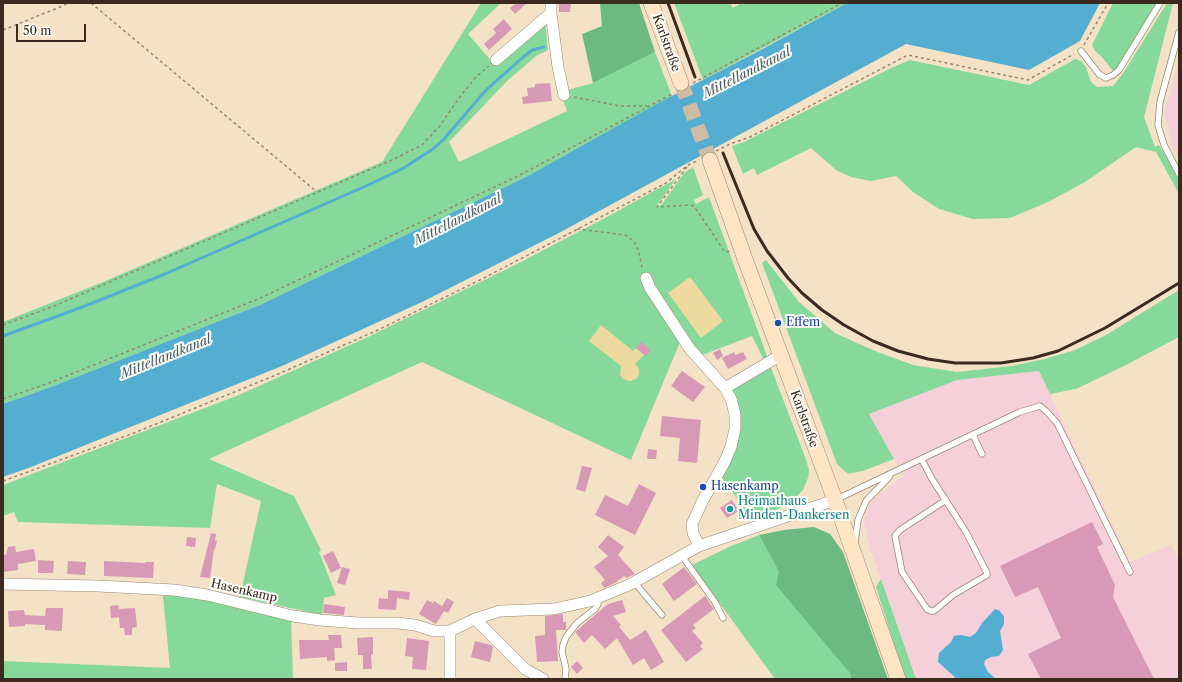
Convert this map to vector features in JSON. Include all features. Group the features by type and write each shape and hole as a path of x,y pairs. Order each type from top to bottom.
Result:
{"street":[{"name":"Karlstraße","path":"652,3 683,86"},
{"path":"496,60 551,8"},
{"path":"551,8 558,67 564,95"},
{"name":"Karlstraße","path":"709,156 743,255 835,500 898,679"},
{"path":"646,278 654,294 690,349 725,388 731,399 735,414 735,429 731,447 692,524 693,533 699,546"},
{"path":"725,388 781,354"},
{"name":"Hasenkamp","path":"3,584 98,586 174,590 207,595 293,616 358,623 415,625 434,631 450,631 475,619 500,611 554,609 590,601 634,582 699,546 835,500"},
{"path":"475,619 525,669 543,679"},
{"path":"450,631 450,679"}],"lane":[{"path":"1081,51 1099,74 1106,78 1113,75 1119,70 1160,3"},
{"path":"1179,32 1160,102 1158,125 1164,145 1179,174"},
{"path":"835,500 922,460 1020,412 1040,406 1056,423 1130,572"},
{"path":"973,435 982,454"},
{"path":"922,460 932,479 946,500 974,546 987,573 953,595 934,611 931,611 927,609 902,572 895,536 900,530 946,500"},
{"path":"854,553 858,520 866,501 892,474"},
{"path":"682,556 715,602 723,618"},
{"path":"634,582 662,615"},
{"path":"565,679 566,669 562,645 570,630 595,609 598,604 598,598"}],"path":[{"path":"3,30 68,3"},
{"path":"91,3 317,192"},
{"path":"3,400 258,299 520,175 649,106 683,86 842,3"},
{"path":"3,482 134,433 276,375 391,323 480,280 666,183 688,166 730,144 750,137 908,55 1028,80 1081,51 1108,3"},
{"path":"3,325 54,306 392,160 422,145 439,127 476,77 496,60"},
{"path":"564,95 620,106 649,106"},
{"path":"688,166 657,207 694,206 725,252 730,251"},
{"path":"577,229 625,235 634,241 639,252 640,261 646,278"}],"shaded area":[{"path":"1179,60 1179,159 1172,147 1164,112"},
{"path":"1039,371 1130,562 1171,545 1179,561 1179,679 916,679 872,554 864,526 865,512 873,499 904,476 869,414 957,380"}],"green space":[{"path":"481,3 501,3 468,34 494,64 545,20 548,50 536,56 507,81 449,142 459,162 567,111 560,92 593,83 655,52 672,96 526,177 260,305 51,387 3,404 3,322 103,282 382,162"},
{"path":"600,3 639,3 655,52 593,83 582,34 602,26"},
{"path":"674,3 730,3 733,8 741,3 847,3 703,80"},
{"path":"1113,3 1156,3 1117,69 1112,70 1102,57 1095,51 1092,45"},
{"path":"1167,3 1173,3 1144,117 1155,147 1159,145 1179,178 1179,194 1156,152 1136,147 1085,182 1048,202 1010,218 973,219 939,209 913,192 896,176 871,181 851,177 836,170 811,148 757,175 754,168 743,174 732,146 744,142 891,68 910,60 1029,85 1075,59 1081,61 1086,67 1091,82 1097,87 1113,86 1124,72"},
{"path":"693,167 703,195 694,200 696,204 709,197 768,359 765,362 752,336 694,358 680,342 631,460 422,362 209,459 294,496 321,550 319,552 336,595 324,598 322,615 240,597 261,501 217,484 210,528 18,522 14,512 3,516 3,485 239,395 370,336 511,267 676,179 656,207 662,204 684,173"},
{"path":"766,260 799,302 835,333 875,351 913,365 957,372 1011,366 1045,359 1075,350 1106,335 1179,290 1179,337 1076,389 1050,394 1039,371 957,380 869,414 894,459 863,471 848,474 837,464 762,263"},
{"path":"770,365 809,470 808,478 803,490 790,503 753,521 721,476 733,450 730,391"},
{"path":"814,527 830,534 843,552 888,679 851,679 850,673 776,585 779,572 759,535 784,530"},
{"path":"759,535 779,572 850,673 851,679 775,679 692,565 729,547"},
{"path":"881,579 916,679 905,679 876,587"},
{"path":"163,596 188,596 291,619 293,679 3,679 3,661 170,668"}],"sand":[{"path":"690,277 723,321 701,338 668,293"},
{"path":"601,325 633,351 636,348 644,355 635,364 639,371 639,375 636,379 630,381 623,379 620,375 621,366 589,341"}],"water":[{"name":"Mittellandkanal","path":"847,3 1100,3 1080,41 1029,70 906,44 557,234 422,302 282,366 3,477 3,404 51,387 260,305 526,177 662,101"},
{"path":"995,609 1000,611 1004,617 1004,624 1000,631 1003,650 999,656 991,657 985,660 984,664 988,672 996,679 957,679 938,662 939,653 951,642 954,636 961,635 970,637 976,633 982,623"}],"building":[{"path":"516,3 527,3 515,14 510,8"},
{"path":"559,3 571,3 570,12 559,12"},
{"path":"504,19 512,29 489,50 484,44 496,33 493,29"},
{"path":"550,83 552,101 523,104 522,97 528,96 527,88 535,87 535,84"},
{"path":"641,342 651,350 646,356 636,348"},
{"path":"720,349 723,356 717,360 713,353"},
{"path":"734,352 735,355 743,352 747,359 728,369 722,358"},
{"path":"682,371 705,387 693,402 671,386"},
{"path":"662,416 701,420 697,463 678,461 680,438 660,436"},
{"path":"648,449 657,450 656,459 647,459"},
{"path":"582,466 592,468 585,492 576,489"},
{"path":"639,484 656,493 635,535 595,515 605,495 628,506"},
{"name":"Heimathaus Minden-Dankersen","path":"732,500 739,511 727,518 720,508"},
{"path":"1092,522 1103,544 1097,547 1115,585 1113,597 1154,679 1041,679 1028,654 1061,638 1038,587 1015,597 1000,566"},
{"path":"211,533 216,534 215,541 217,541 214,549 210,578 200,577"},
{"path":"608,535 624,547 618,555 635,574 626,578 624,576 615,583 604,588 601,583 605,580 594,567 608,556 598,547"},
{"path":"187,537 196,538 195,547 186,546"},
{"path":"15,546 16,552 34,549 36,561 18,564 18,570 3,572 3,555 6,555 8,547"},
{"path":"333,551 341,568 331,573 323,556"},
{"path":"38,560 54,561 53,573 38,573"},
{"path":"68,561 86,562 85,575 67,574"},
{"path":"104,561 154,562 153,578 104,576"},
{"path":"342,567 350,569 345,585 337,583"},
{"path":"684,567 697,584 674,601 662,584"},
{"path":"388,590 410,592 409,600 397,598 396,610 378,609 379,598 388,599"},
{"path":"705,596 714,609 693,625 696,628 692,631 703,643 700,646 703,649 686,662 661,630"},
{"path":"447,598 454,602 448,613 444,611 436,624 419,614 427,600 433,603 434,601 442,606"},
{"path":"622,600 626,612 613,616 621,625 619,627 630,640 646,630 664,662 651,670 644,658 633,665 617,638 605,649 592,635 584,643 575,632 608,604"},
{"path":"324,604 345,607 344,615 323,613"},
{"path":"118,605 119,609 135,608 137,627 132,628 132,635 125,635 124,628 120,628 119,617 111,618 110,606"},
{"path":"46,608 63,608 62,631 45,630 45,625 25,624 25,626 9,627 8,611 24,610 25,615 45,616"},
{"path":"563,614 563,622 566,622 566,630 556,630 558,661 537,662 535,636 545,635 545,616"},
{"path":"328,635 341,635 342,648 334,648 335,660 327,661 327,657 300,659 299,640 329,640"},
{"path":"373,637 373,654 371,655 372,669 363,669 363,655 358,655 357,638"},
{"path":"407,638 429,641 426,670 412,669 413,657 405,656"},
{"path":"475,641 491,645 493,647 490,662 471,657"},
{"path":"577,661 583,668 577,674 571,667"},
{"path":"347,662 347,671 335,671 335,663"}],"waterway":[{"path":"3,336 85,306 165,274 402,169 433,149 444,139 486,90 522,58 532,50 544,47"}],"tunnel":[{"path":"681,83 710,160"}],"railway":[{"path":"668,3 695,77"},
{"path":"723,153 754,229 767,251 788,278 802,293 822,310 844,325 873,341 898,351 928,359 955,363 1001,363 1033,358 1058,351 1105,328 1179,283"}],"place":[{"name":"Effem","path":"778,323"},
{"name":"Hasenkamp","path":"703,487"},
{"name":"Heimathaus Minden-Dankersen","path":"730,509"}]}
